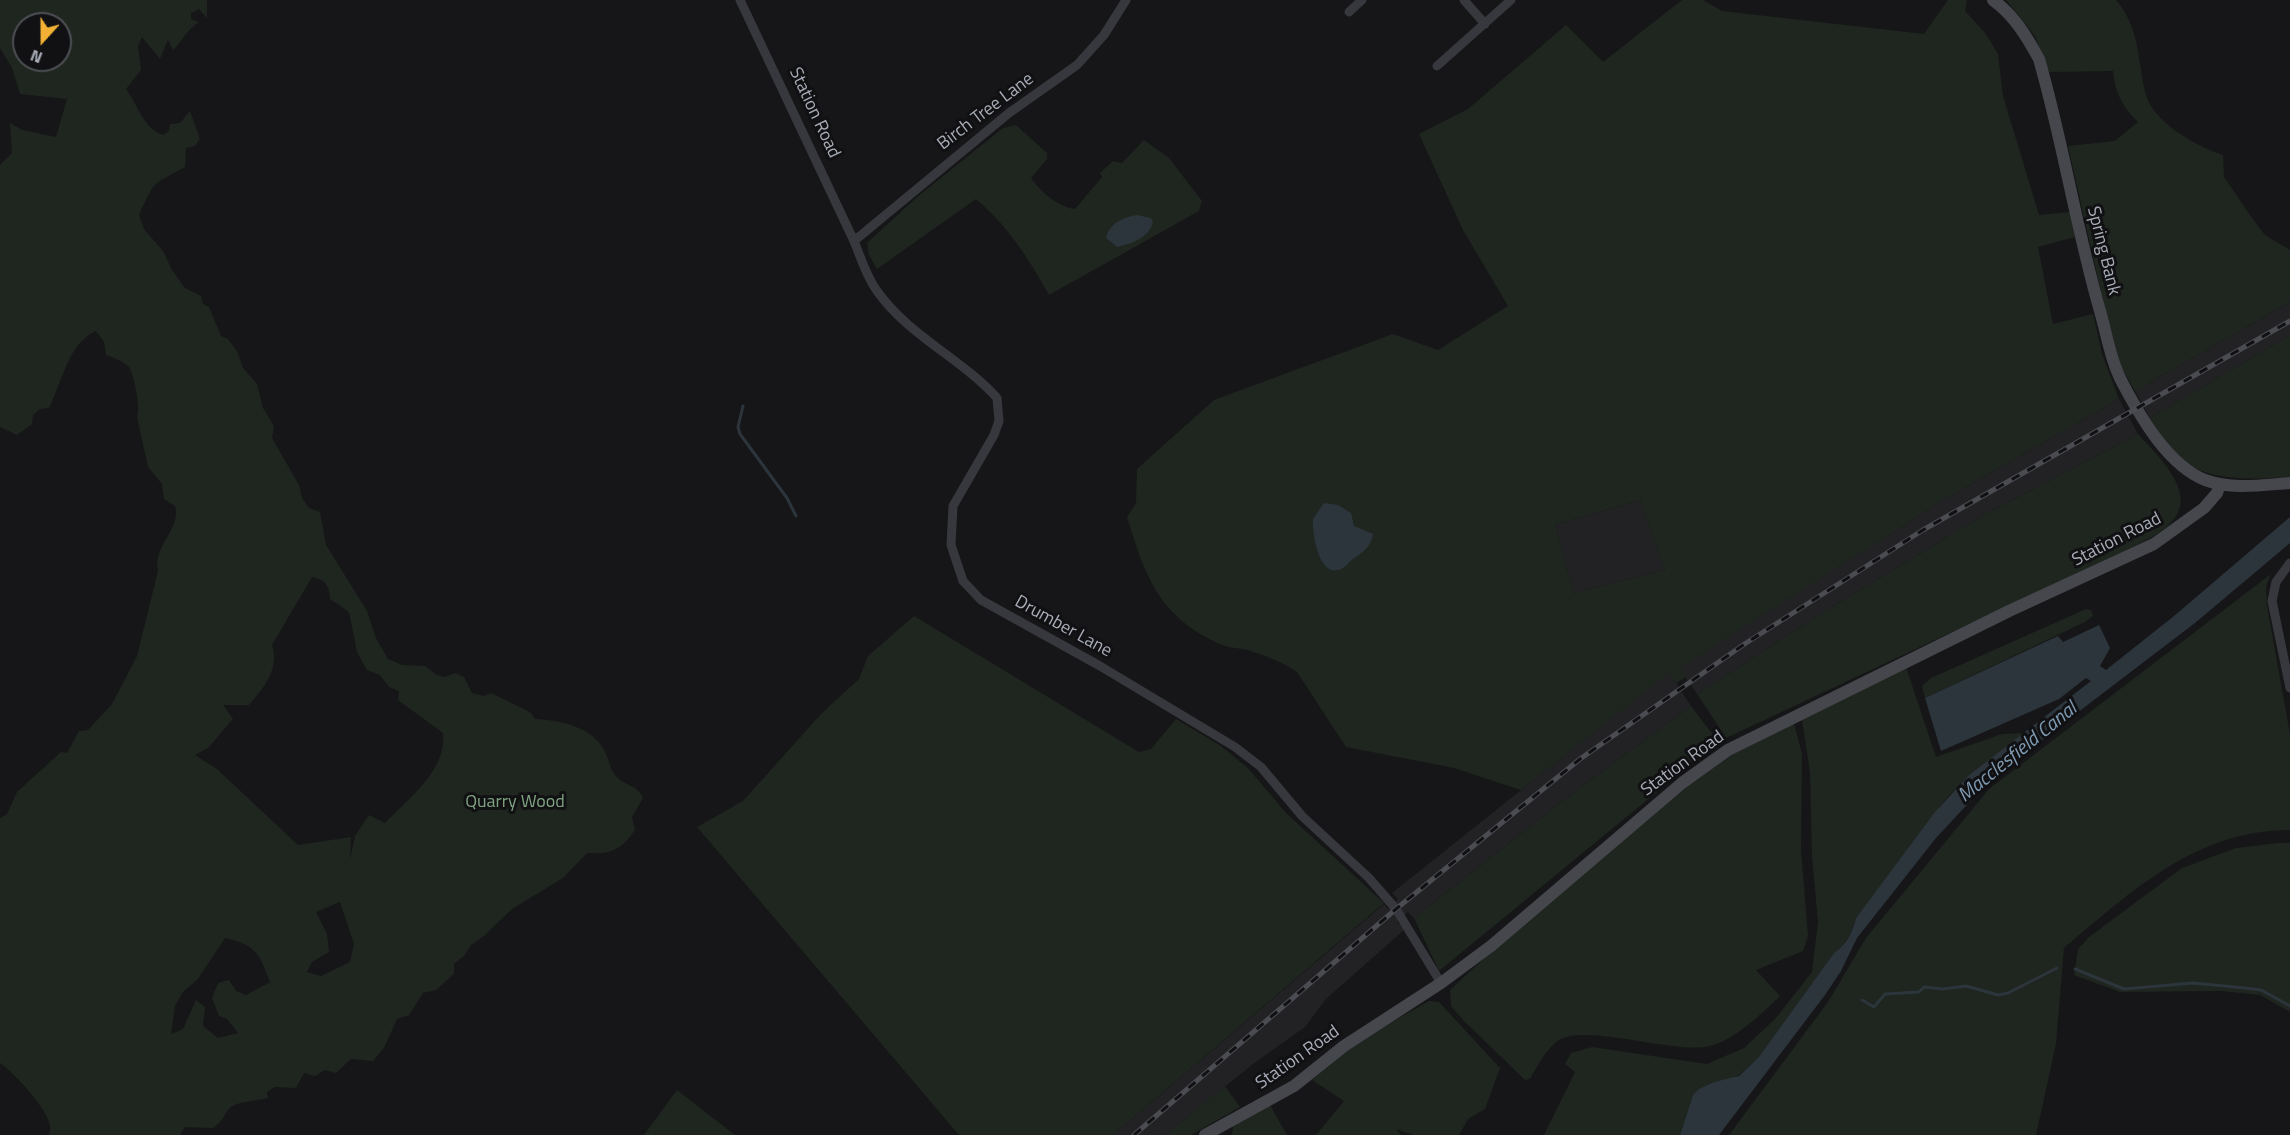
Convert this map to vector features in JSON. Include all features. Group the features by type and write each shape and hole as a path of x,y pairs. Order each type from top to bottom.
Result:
{"street":[{"name":"Station Road","path":"740,0 854,241"},
{"name":"Birch Tree Lane","path":"854,241 992,127 1077,65 1104,35 1126,0"},
{"path":"1349,12 1362,0"},
{"path":"1464,0 1485,24"},
{"path":"1437,66 1511,0"},
{"name":"Spring Bank","path":"1993,0 2003,7 2024,33 2040,59 2082,246 2123,384 2153,432 2178,463 2204,479 2220,484"},
{"name":"Drumber Lane","path":"854,241 867,274 891,306 997,398 999,421 994,435 953,506 951,545 963,581 981,600 1100,666 1235,747 1261,767 1302,816 1369,878 1396,909 1441,983"},
{"path":"2220,484 2236,487 2290,483"},
{"name":"Station Road","path":"1205,1135 1294,1086 1344,1046 1441,983 1491,946 1682,783 1728,750 2009,611 2154,544 2204,508 2217,493 2220,484"},
{"path":"2290,563 2276,582 2272,601 2290,688"}],"shaded area":[{"path":"2290,302 2290,335 2150,418 2135,391"},
{"path":"2119,399 2138,434 1982,516 1827,610 1697,694 1679,668 1945,499"},
{"path":"1640,500 1665,570 1574,593 1555,525"},
{"path":"1669,672 1691,706 1561,802 1414,918 1408,912 1397,921 1404,930 1326,999 1305,1027 1253,1064 1165,1135 1113,1135 1384,904 1388,909 1398,899 1392,893"}],"green space":[{"name":"Quarry Wood","path":"0,0 207,0 207,18 199,9 191,13 191,19 199,22 173,50 168,40 160,59 142,37 138,46 141,70 126,89 146,122 156,132 163,135 169,131 170,124 180,123 190,111 200,139 195,146 186,148 185,167 160,181 152,189 139,215 144,229 163,251 172,270 185,288 201,296 203,304 209,307 221,336 228,339 237,351 243,368 257,384 263,408 274,426 272,438 299,485 302,498 309,508 320,512 326,545 367,611 376,638 388,659 402,665 425,666 437,675 445,677 455,673 464,677 472,693 484,696 491,693 530,712 535,719 565,723 583,730 599,742 616,776 636,789 643,798 632,817 635,830 625,842 609,852 587,853 563,878 512,909 471,945 464,956 454,964 454,974 436,990 423,993 409,1015 397,1019 384,1048 373,1061 351,1059 336,1073 325,1070 315,1076 304,1073 296,1088 275,1087 267,1092 268,1098 232,1106 213,1128 185,1127 180,1135 49,1135 48,1119 37,1101 0,1063 0,818 7,814 17,792 61,752 67,753 79,731 88,730 112,704 137,656 158,571 159,554 176,514 175,506 164,499 162,484 148,467 137,417 136,391 130,370 124,363 106,355 104,342 96,331 86,337 72,354 49,408 40,409 33,415 32,424 17,435 0,427 0,165 12,153 10,123 22,130 56,137 67,99 20,94 13,72 72,72 72,12 12,12 12,68 0,48","holes":["312,577 324,582 328,587 330,599 349,612 357,652 367,670 380,675 389,687 399,691 398,700 443,733 443,746 433,771 385,823 369,815 355,836 350,859 351,837 298,845 217,769 195,755 208,748 233,719 223,705 249,705 260,692 272,670 274,662 272,645","340,902 354,944 350,962 321,976 307,972 312,962 329,952 327,934 316,912","225,938 250,947 259,957 270,982 246,995 236,991 229,980 218,983 212,998 219,1016 227,1019 238,1033 218,1038 203,1026 205,1007 196,1000 183,1029 171,1034 175,1006 183,992 198,979"]},
{"path":"1682,0 1703,0 1722,11 1924,34 1948,0 1967,0 1965,11 1986,34 1998,54 2003,96 2039,215 2070,212 2075,237 2038,247 2053,324 2093,314 2102,354 2119,399 1945,499 1680,668 1686,677 1676,683 1669,673 1521,790 1454,768 1346,747 1297,672 1267,657 1220,644 1182,621 1169,608 1148,576 1127,517 1136,503 1137,469 1214,400 1393,334 1438,350 1508,306 1463,230 1419,134 1468,109 1566,25 1603,62","holes":["1640,500 1665,570 1574,593 1555,525"]},
{"path":"2006,0 2116,0 2124,10 2133,32 2149,103 2156,113 2176,131 2200,146 2223,155 2224,177 2252,218 2265,235 2290,250 2290,302 2135,391 2121,367 2103,301 2068,146 2115,141 2138,122 2120,99 2113,71 2049,72 2035,36"},
{"path":"1016,125 1047,153 1047,159 1031,178 1045,193 1062,205 1075,209 1102,177 1100,173 1113,161 1122,163 1144,140 1169,158 1202,201 1199,211 1049,295 1017,244 988,209 976,199 877,269 869,255 867,243 917,197 1003,128"},
{"path":"2290,335 2290,477 2227,477 2191,466 2176,455 2162,439 2150,418"},
{"path":"2138,434 2170,472 2177,483 2180,494 2180,505 2176,516 2162,531 2131,548 1726,738 1697,694 1827,610 1982,516"},
{"path":"2271,574 2266,586 2267,606 2290,734 2290,830 2256,833 2225,840 2195,852 2141,886 2064,948 2056,1044 2036,1135 1729,1135 1828,1002 1866,938 1989,789"},
{"path":"2086,609 2091,610 2093,616 2085,622 1925,698 1922,686 1931,678"},
{"path":"914,616 1139,752 1151,749 1176,719 1221,746 1248,768 1286,813 1384,903 1113,1135 959,1135 697,827 743,801 821,714 859,679 868,656"},
{"path":"1906,667 1936,757 2002,734 2024,733 1969,775 1945,800 1856,918 1845,942 1834,953 1758,1058 1739,1075 1728,1081 1714,1082 1693,1095 1680,1135 1544,1135 1575,1072 1565,1064 1571,1053 1592,1047 1707,1064 1744,1048 1776,1018 1812,972 1818,922 1812,856 1810,772 1802,720"},
{"path":"1691,706 1717,740 1697,759 1439,971 1414,918 1561,802"},
{"path":"1794,723 1802,754 1801,850 1808,936 1803,951 1756,970 1780,996 1738,1032 1710,1046 1694,1048 1606,1036 1569,1037 1556,1042 1541,1059 1530,1079 1525,1080 1451,1006 1450,990 1518,927 1678,793 1732,755"},
{"path":"2290,843 2290,1012 2260,995 2221,991 2120,992 2074,975 2078,949 2089,937 2182,868 2236,848"},
{"path":"1429,1001 1439,1002 1500,1068 1485,1109 1468,1119 1459,1135 1413,1135 1396,1129 1401,1135 1316,1135 1344,1101 1312,1080 1355,1043"},
{"path":"1225,1086 1240,1107 1191,1135 1165,1135"},
{"path":"677,1090 735,1135 644,1135"},
{"path":"1270,1105 1287,1135 1232,1135 1233,1126"}],"water":[{"path":"1137,215 1151,218 1153,222 1144,236 1117,247 1106,238 1110,229 1117,222"},
{"path":"1324,503 1338,505 1351,513 1354,526 1373,534 1366,549 1338,570 1331,570 1326,566 1315,542 1313,519"},
{"name":"Macclesfield Canal","path":"2290,517 2290,543 2195,623 2010,764 1976,795 1936,838 1857,938 1841,971 1825,995 1719,1135 1680,1135 1693,1095 1699,1089 1714,1082 1739,1076 1758,1058 1834,953 1846,942 1856,918 1935,812 1969,775 2091,681 2086,678 2059,699 1941,751 1925,698 2058,636 2063,642 2099,625 2110,648 2100,666 2106,670 2174,616"}],"waterway":[{"path":"743,406 738,427 740,434 787,498 796,516"},
{"path":"1862,1000 1874,1007 1885,994 1919,992 1924,987 1943,989 1966,986 1998,995 2008,993 2057,968"},
{"path":"2075,969 2124,989 2193,983 2245,988 2261,990 2290,1006"}],"railway":[{"path":"1134,1135 1396,909 1580,759 1746,643 1923,530 2290,321"}]}
